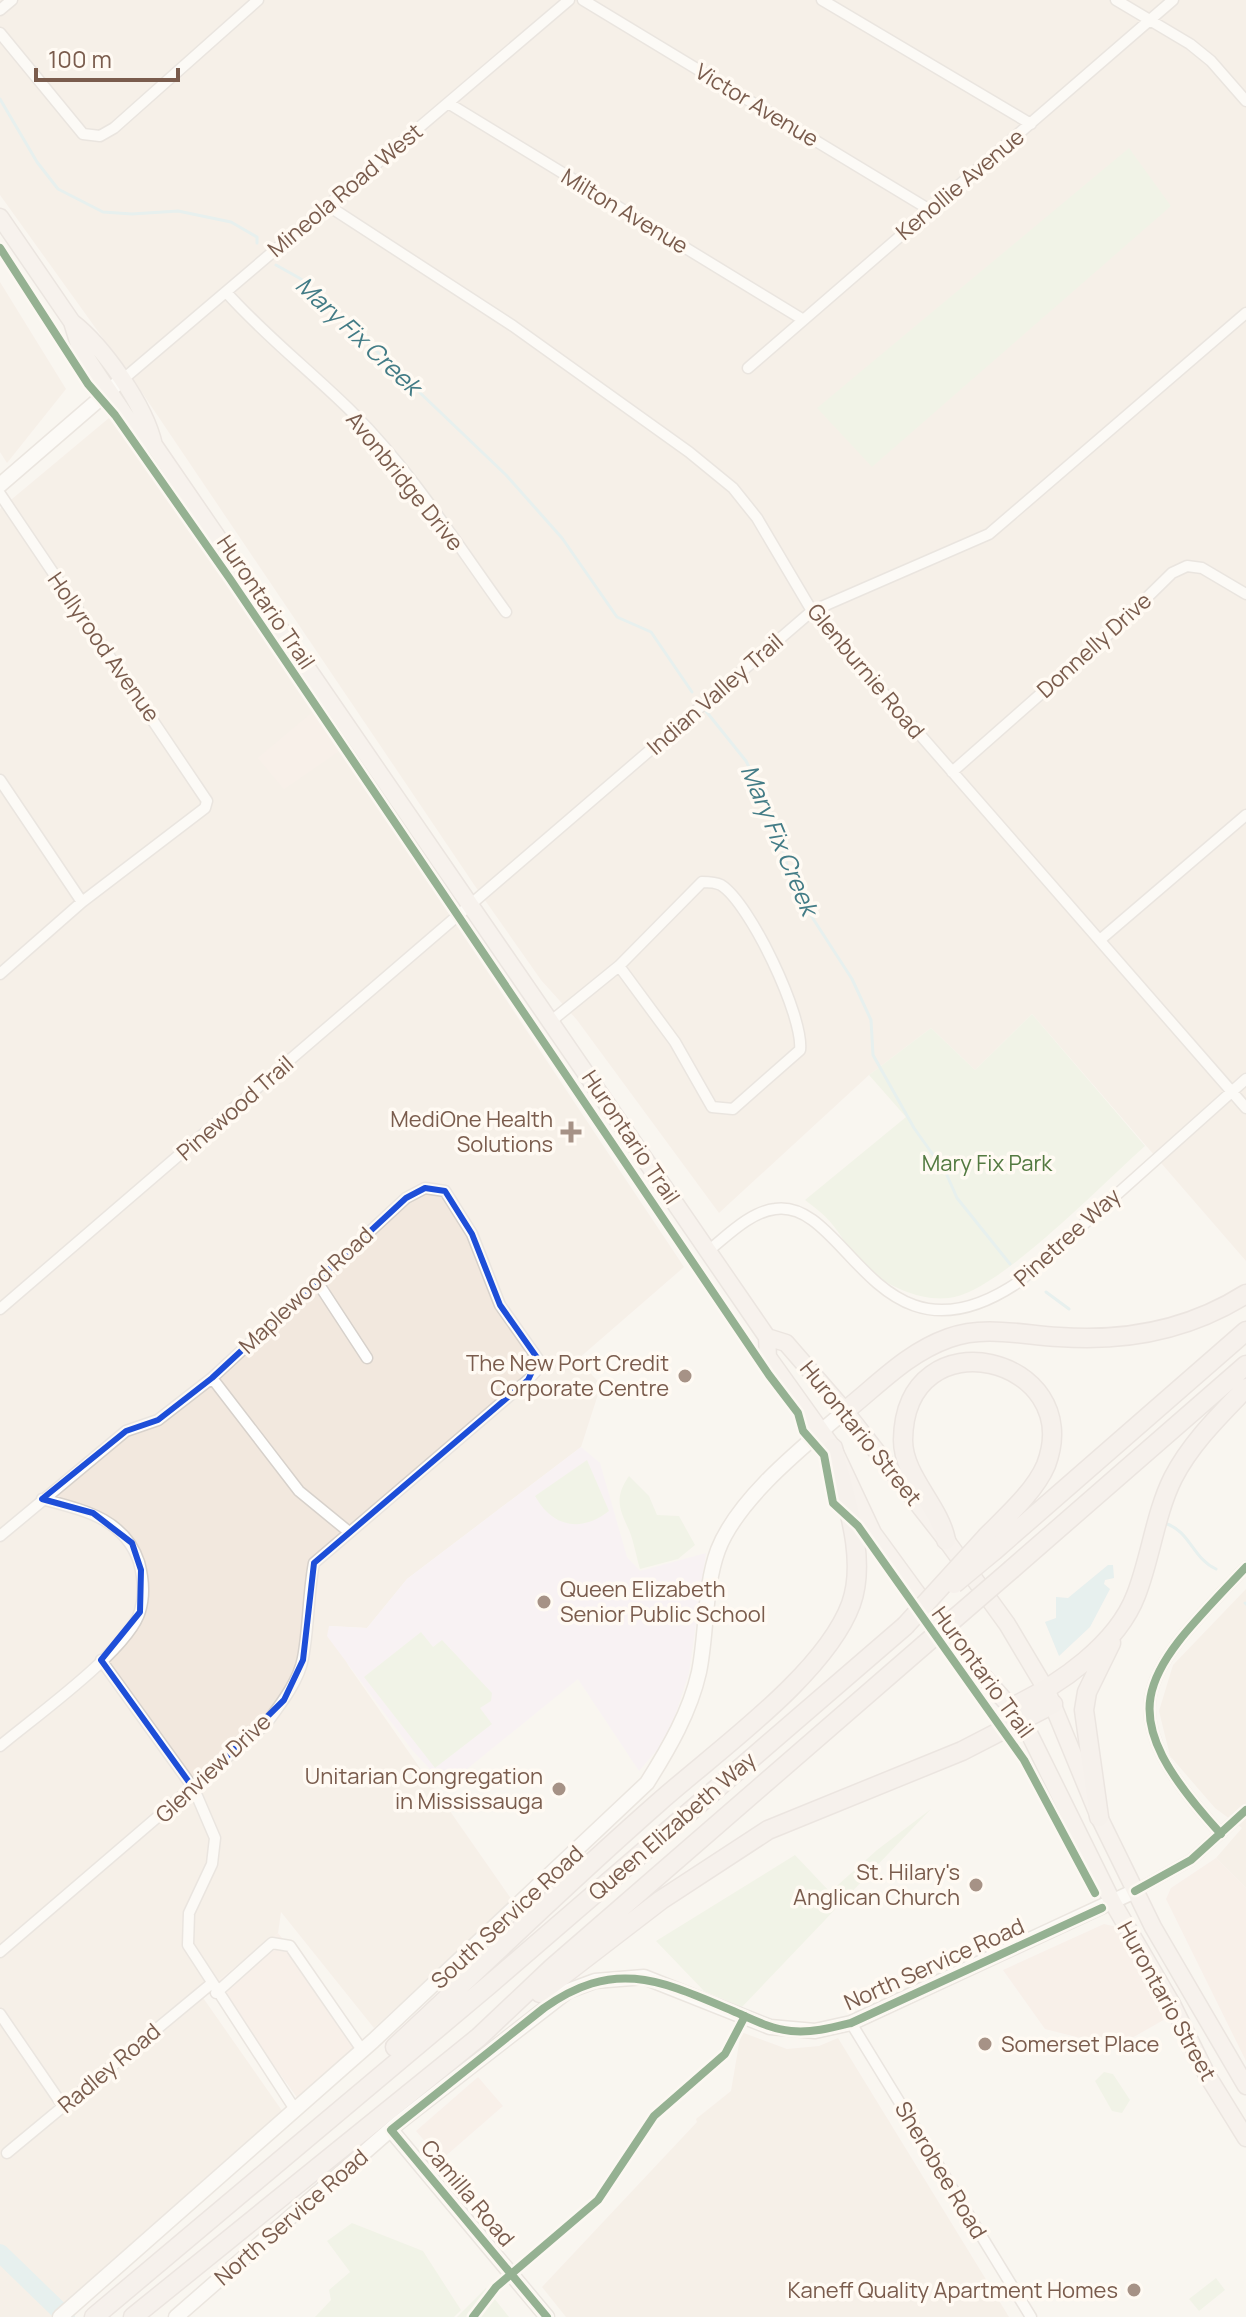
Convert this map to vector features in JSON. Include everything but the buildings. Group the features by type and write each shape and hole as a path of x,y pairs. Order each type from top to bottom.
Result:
{"highway":[{"path":"845,1411 913,1353 953,1336 994,1331 1098,1340 1133,1336 1187,1325 1246,1294"},
{"name":"Queen Elizabeth Way","path":"94,2316 489,1985 905,1626 991,1543 1246,1331"},
{"path":"946,1540 942,1520 909,1463 903,1445 904,1427 909,1403 929,1377 944,1367 970,1360 997,1363 1021,1376 1037,1392 1048,1412 1050,1428 1045,1467 991,1543"},
{"name":"Queen Elizabeth Way","path":"133,2317 479,2037 552,1968 1246,1365"},
{"path":"1099,1817 1084,1710 1087,1692 1120,1622 1136,1597 1173,1479 1199,1437 1246,1388"},
{"path":"335,2111 365,2074 658,1803 791,1686 835,1636 852,1600 856,1568 833,1448"},
{"path":"479,2037 661,1900 768,1830 962,1751 1017,1714 1050,1698 1120,1622"}],"main road":[{"name":"Hurontario Street","path":"0,217 72,322 92,338 115,386 150,425 154,445 767,1337 768,1357 833,1448 873,1533 896,1568 951,1640 1017,1714 1113,1903 1172,2004 1207,2075 1246,2138"},
{"name":"Hurontario Street","path":"767,1337 786,1343 845,1411 1007,1624 1050,1698 1099,1817 1135,1891 1204,2020 1246,2086"}],"street":[{"path":"0,10 12,0"},
{"path":"0,33 83,134 91,136 114,128 258,0"},
{"name":"Mineola Road West","path":"115,386 569,0"},
{"name":"Victor Avenue","path":"583,0 930,210"},
{"path":"822,0 1031,124"},
{"path":"1116,0 1211,61 1246,101"},
{"name":"Kenollie Avenue","path":"748,368 1173,0"},
{"name":"Milton Avenue","path":"448,103 802,319"},
{"name":"Glenburnie Road","path":"327,205 500,316 689,452 733,488 757,518 812,611 1246,1108"},
{"name":"Avonbridge Drive","path":"226,292 271,339 355,414 405,473 506,612"},
{"name":"Indian Valley Trail","path":"469,906 812,611 989,534 1246,313"},
{"path":"0,485 115,386"},
{"name":"Hollyrood Avenue","path":"0,494 207,801 205,808 82,902"},
{"name":"Donnelly Drive","path":"952,772 1119,625 1172,573 1187,566 1202,568 1246,594"},
{"path":"0,780 4,796 82,902 0,974"},
{"path":"1101,939 1246,815"},
{"path":"550,1022 619,966 702,882 722,886 777,966 801,1043 795,1055 733,1109 712,1107 675,1042 619,966"},
{"name":"Pinewood Trail","path":"0,1309 469,906"},
{"name":"Pinetree Way","path":"708,1251 759,1213 775,1208 795,1209 814,1220 881,1290 927,1307 975,1305 1020,1281 1246,1079"},
{"name":"Maplewood Road","path":"0,1536 126,1431 158,1420 212,1378 406,1198 425,1188 445,1191 472,1234 500,1305 538,1359 537,1370 528,1380"},
{"path":"316,1280 367,1358"},
{"path":"212,1378 299,1491 349,1532"},
{"name":"Glenview Drive","path":"0,1952 194,1789 266,1724 284,1700 303,1660 307,1597 314,1563 528,1380"},
{"name":"South Service Road","path":"60,2317 296,2111 647,1783 677,1734 698,1674 714,1562 723,1539 744,1506 845,1411"},
{"path":"0,1746 101,1660 127,1635 140,1612 141,1570 132,1543 93,1513 42,1499"},
{"path":"1221,1834 1162,1762 1150,1729 1150,1697 1154,1679 1170,1650 1246,1567"},
{"path":"101,1660 194,1789 215,1838 212,1864 189,1913 188,1945 296,2111"},
{"path":"1135,1891 1191,1860 1246,1811"},
{"name":"North Service Road","path":"176,2317 391,2130 568,1991 595,1981 625,1976 654,1979 770,2027 815,2031 851,2023 1135,1891"},
{"name":"Radley Road","path":"7,2153 272,1943 281,1942 290,1946 362,2050"},
{"path":"0,2014 63,2106"},
{"name":"Sherobee Road","path":"851,2023 1031,2317"},
{"name":"Camilla Road","path":"391,2130 547,2317"}],"highlighted area":[{"path":"425,1188 445,1191 472,1234 500,1305 538,1359 528,1380 314,1563 303,1660 284,1700 194,1789 101,1660 140,1612 141,1570 132,1543 93,1513 42,1499 126,1431 158,1420 212,1378 406,1198"}],"shaded area":[{"path":"0,0 1246,0 1246,1261 1032,1014 975,1070 931,1028 869,1075 719,1213 577,1020 541,980 143,394 0,195"},
{"path":"0,282 66,389 7,463 0,452"},
{"path":"109,418 156,479 314,711 684,1267 578,1359 601,1385 581,1447 407,1579 367,1628 330,1626 348,1665 512,1900 374,2028 281,1912 278,1933 214,1984 199,1992 285,2115 51,2317 0,2317 0,509"},
{"path":"314,711 339,751 284,789 258,758"},
{"name":"Queen Elizabeth Senior Public School","path":"581,1447 600,1463 627,1557 640,1571 706,1553 689,1673 673,1722 662,1744 639,1771 578,1679 446,1786 412,1750 327,1636 329,1626 367,1628 407,1579"},
{"path":"1246,1589 1246,1888 1216,1858 1242,1828 1215,1808 1170,1756 1159,1711 1173,1665"},
{"path":"1216,1858 1246,1888 1246,2061 1166,1899 1171,1888"},
{"path":"1104,1924 1117,1927 1167,2018 1116,2047 1045,2029 1003,1970"},
{"path":"278,1933 365,2044 299,2100 214,1984"},
{"path":"741,2032 787,2049 819,2046 838,2038 1009,2317 566,2317 542,2287 697,2122 696,2119 731,2091"},
{"path":"478,2077 503,2106 441,2160 416,2131"}],"green space":[{"path":"1129,148 1171,206 872,467 817,408"},
{"name":"Mary Fix Park","path":"1032,1014 1145,1146 1050,1234 970,1292 938,1298 897,1288 864,1266 829,1221 805,1200 906,1117 869,1075 931,1028 975,1070"},
{"path":"587,1460 609,1511 578,1524 550,1515 535,1496"},
{"path":"629,1476 649,1496 657,1515 679,1516 695,1545 678,1559 640,1569 620,1503 621,1491"},
{"path":"421,1632 433,1647 442,1640 492,1693 491,1701 480,1708 492,1724 435,1768 364,1677"},
{"path":"931,1809 742,2007 704,1991 656,1941 795,1855 830,1892 877,1850"},
{"path":"1104,2072 1113,2074 1130,2100 1122,2113 1112,2111 1095,2081"},
{"path":"352,2223 423,2251 461,2310 454,2317 315,2317 331,2300 329,2290 350,2272 327,2241"},
{"path":"1216,2278 1225,2290 1199,2311 1189,2299"},
{"path":"486,2288 509,2317 457,2317"}],"water":[{"path":"1108,1565 1113,1565 1114,1578 1105,1580 1104,1584 1110,1589 1090,1627 1059,1656 1045,1622 1056,1618 1056,1597 1068,1598"}],"waterway":[{"name":"Mary Fix Creek","path":"0,99 37,162 58,189 103,212 178,211 231,222 257,237 257,243"},
{"name":"Mary Fix Creek","path":"276,265 301,279 506,475 562,538 617,617 651,632 692,692"},
{"name":"Mary Fix Creek","path":"705,710 746,761 777,824 790,877 799,897 852,979 871,1020 873,1055 914,1128 946,1173 957,1198 1010,1264"},
{"name":"Mary Fix Creek","path":"1046,1292 1069,1309"},
{"name":"Mary Fix Creek","path":"1164,1523 1180,1532 1201,1558 1216,1569"},
{"path":"0,2253 66,2317"}],"cycle path":[{"name":"Hurontario Trail","path":"0,248 88,384 115,415 230,579 769,1375 798,1413 803,1431 824,1455 833,1503 858,1526 1024,1760 1095,1893"},
{"path":"1221,1834 1185,1791 1162,1755 1151,1723 1151,1694 1162,1667 1182,1637 1246,1567"},
{"path":"1135,1891 1191,1860 1246,1810"},
{"path":"547,2317 391,2130 544,2008 593,1983 638,1979 683,1990 776,2028 821,2030 851,2023 1102,1908"},
{"path":"473,2317 496,2287 598,2200 654,2116 725,2054 745,2016"}],"place":[{"name":"MediOne Health Solutions","path":"571,1132"},
{"name":"The New Port Credit Corporate Centre","path":"685,1376"},
{"name":"Queen Elizabeth Senior Public School","path":"544,1602"},
{"name":"Unitarian Congregation in Mississauga","path":"559,1789"},
{"name":"St. Hilary's Anglican Church","path":"976,1885"},
{"name":"Somerset Place","path":"985,2044"},
{"name":"Kaneff Quality Apartment Homes","path":"1134,2290"}]}
